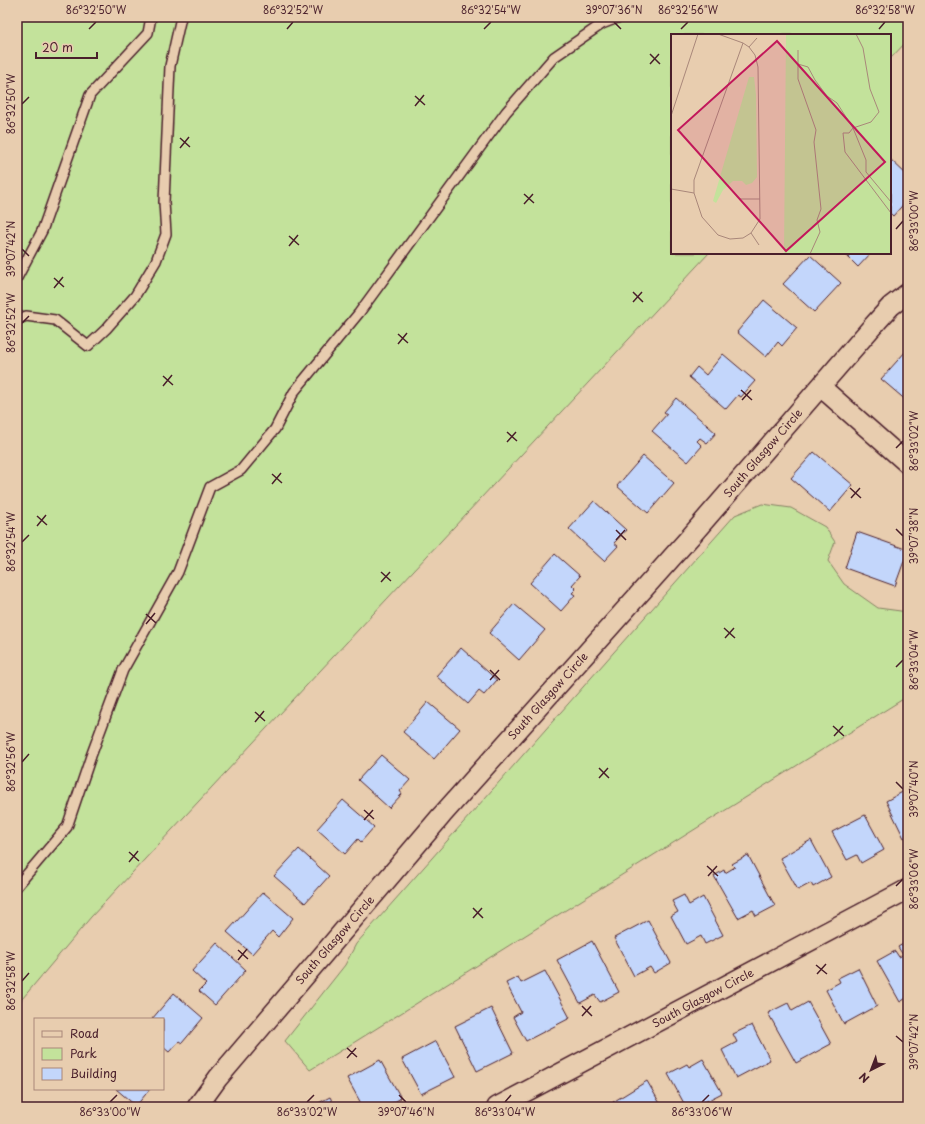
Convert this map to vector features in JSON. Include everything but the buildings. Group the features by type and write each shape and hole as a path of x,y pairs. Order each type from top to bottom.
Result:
{"street":[{"name":"South Glasgow Circle","path":"197,1107 218,1078 442,816 686,542 872,327 891,306 908,293"},
{"path":"821,387 908,464"},
{"name":"South Glasgow Circle","path":"497,1107 908,889"}],"lane":[{"path":"17,278 42,231 90,95 148,33 151,17"},
{"path":"17,320 26,316 55,320 88,346 106,329 135,296 156,261 166,234 164,202 170,66 182,17"},
{"path":"17,886 67,827 91,756 123,670 178,572 210,488 241,470 275,429 294,392 359,313 506,112 554,57 602,24 620,17"}],"green space":[{"path":"17,17 908,17 908,40 891,58 891,34 671,34 671,254 708,254 91,917 17,1005"},
{"path":"762,504 791,508 825,527 835,542 828,561 844,584 878,608 908,612 908,696 310,1070 285,1041 345,965 356,944 735,515"}]}
